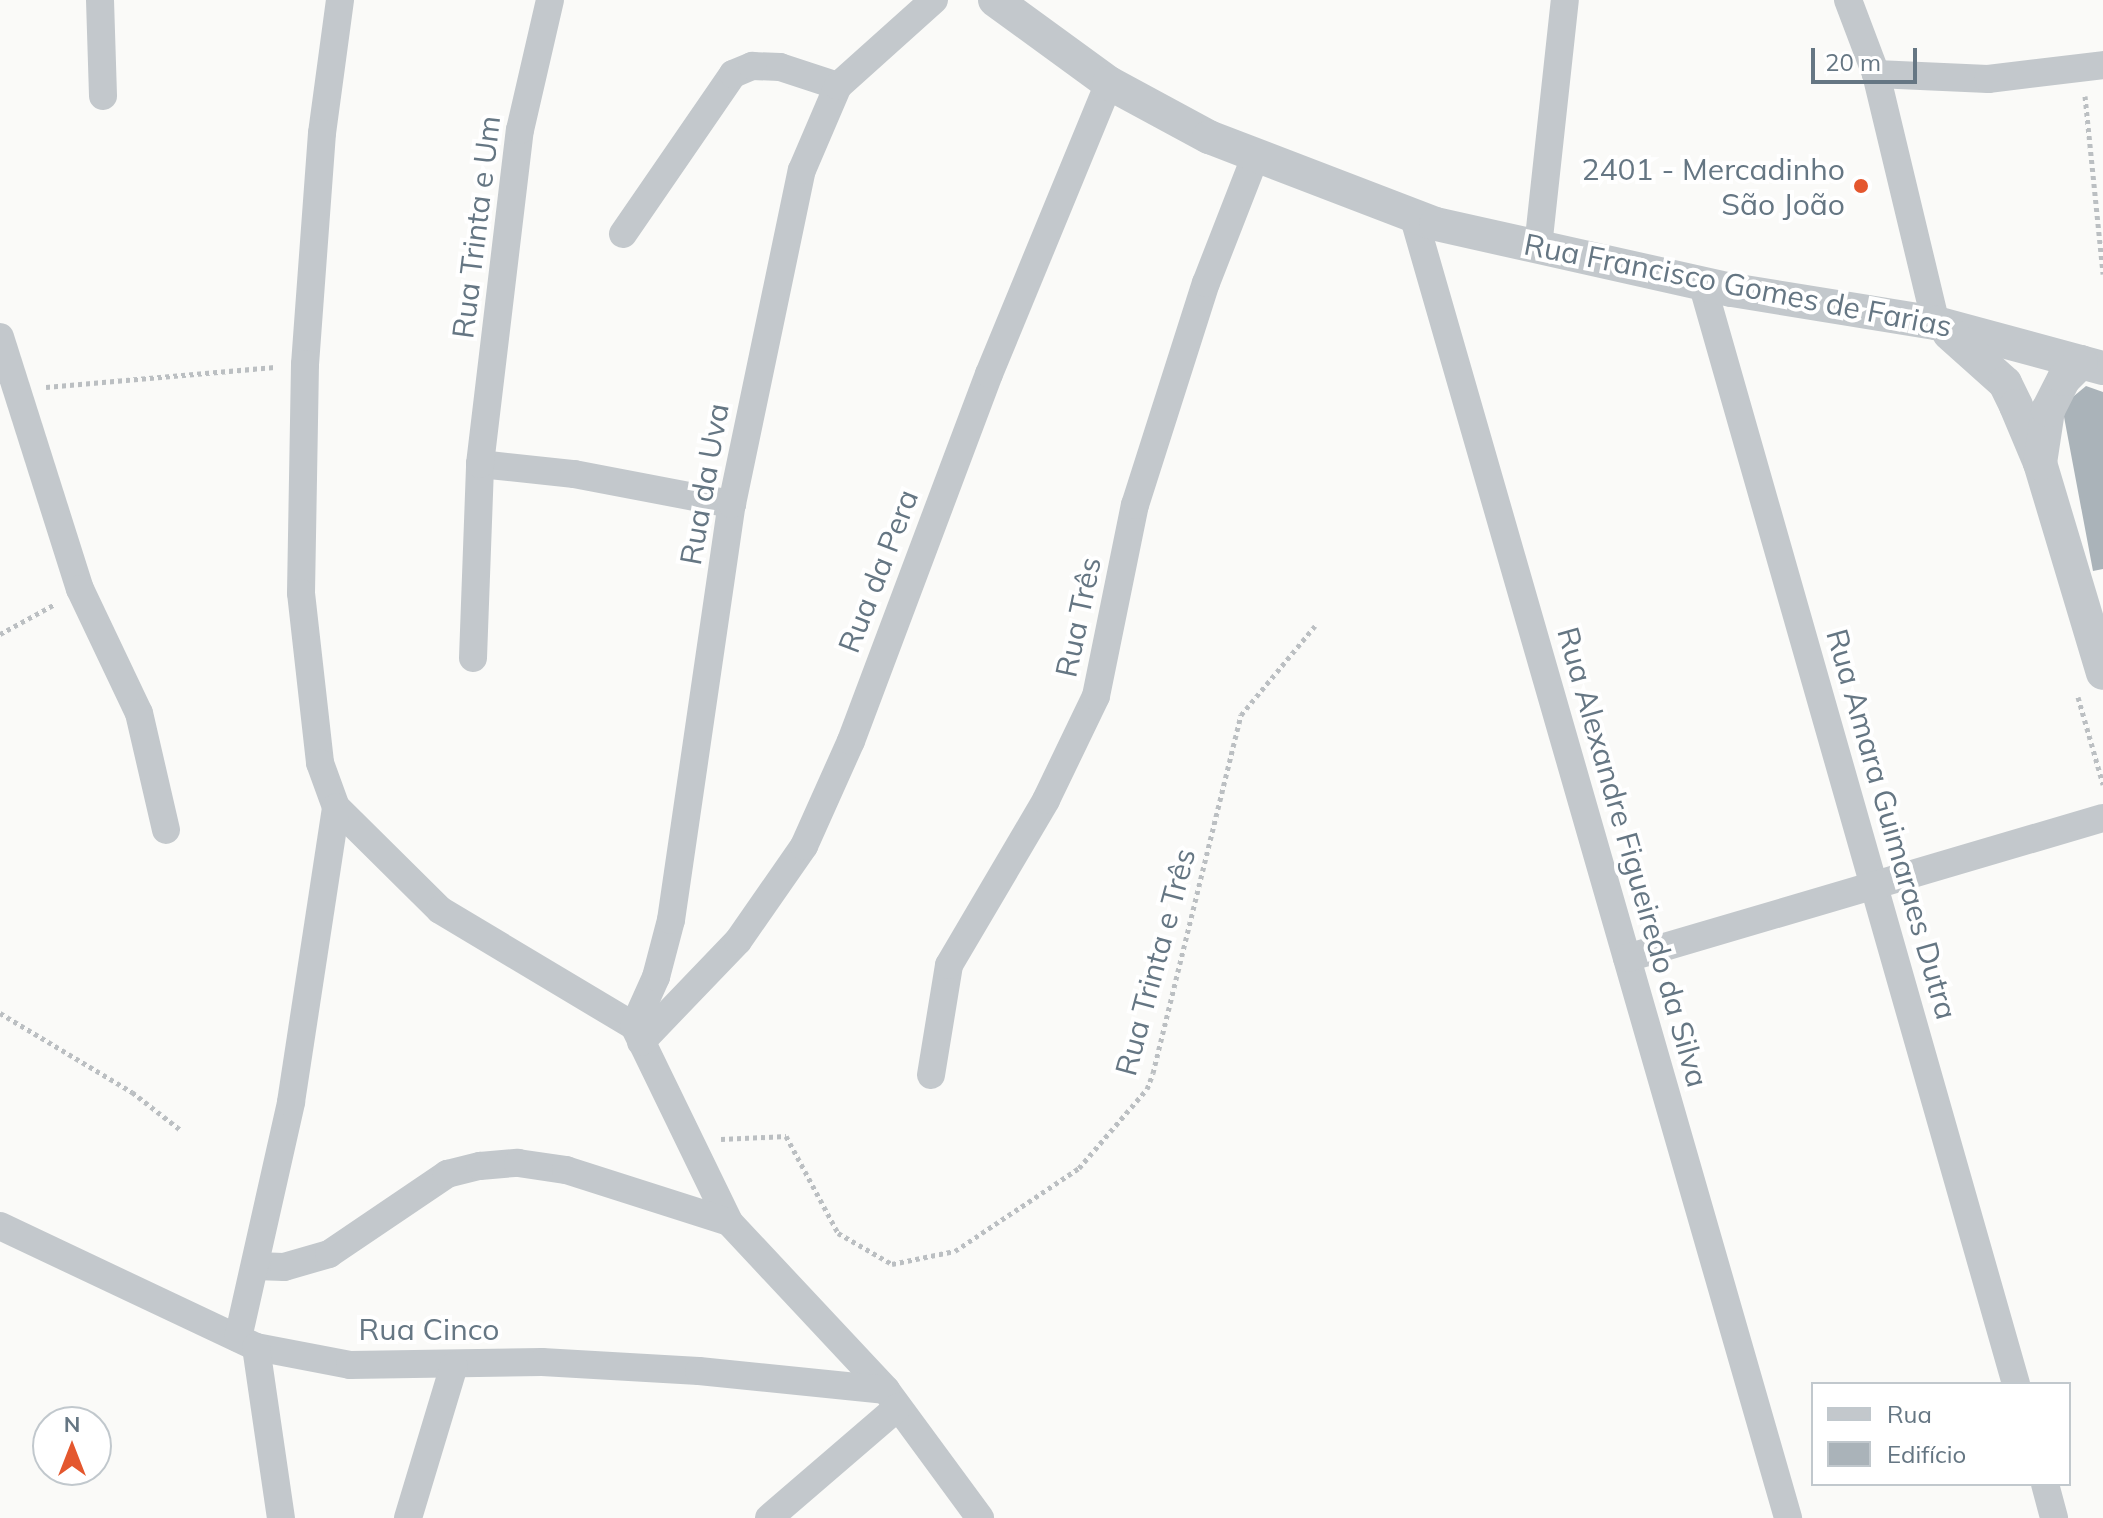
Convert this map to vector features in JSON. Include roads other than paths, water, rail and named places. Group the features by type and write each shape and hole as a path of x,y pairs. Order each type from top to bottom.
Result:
{"street":[{"path":"100,0 103,96"},
{"path":"340,0 322,133 305,364 301,593 320,763 336,807 440,910 638,1034 729,1222 892,1398 980,1518"},
{"name":"Rua Trinta e Um","path":"473,658 480,464 520,130 550,0"},
{"name":"Rua da Uva","path":"638,1034 671,920 732,504 802,170 838,86 934,0"},
{"name":"Rua Francisco Gomes de Farias","path":"995,0 1109,83 1209,137 1413,215 1538,247 1702,283 1936,323 2092,365"},
{"path":"1538,247 1565,0"},
{"path":"1848,0 1876,74 1936,323 2005,383 2040,463 2103,673"},
{"path":"623,234 733,74 752,66 780,67 838,86"},
{"path":"1876,74 1988,79 2093,68"},
{"name":"Rua da Pera","path":"638,1034 738,941 804,846 851,741 989,374 1109,83"},
{"name":"Rua Três","path":"931,1075 949,965 1046,800 1096,696 1135,505 1206,283 1256,155"},
{"name":"Rua Alexandre Figueiredo da Silva","path":"1413,215 1788,1518"},
{"name":"Rua Amara Guimaraes Dutra","path":"1702,283 2015,1382"},
{"path":"0,337 21,390 80,589 139,713 166,830"},
{"path":"2040,463 2048,410 2064,379 2092,365"},
{"path":"480,464 574,474 732,504"},
{"path":"281,1518 247,1343 255,1266 291,1102 336,807"},
{"path":"1627,958 2103,818"},
{"path":"255,1266 284,1267 329,1254 447,1174 480,1166 518,1163 566,1170 729,1222"},
{"name":"Rua Cinco","path":"0,1226 247,1343 350,1365 558,1363 892,1398"},
{"path":"408,1518 454,1366"},
{"path":"769,1518 892,1398"},
{"path":"2046,1486 2054,1518"}],"place":[{"name":"2401 - Mercadinho São João","path":"1861,186"}]}
